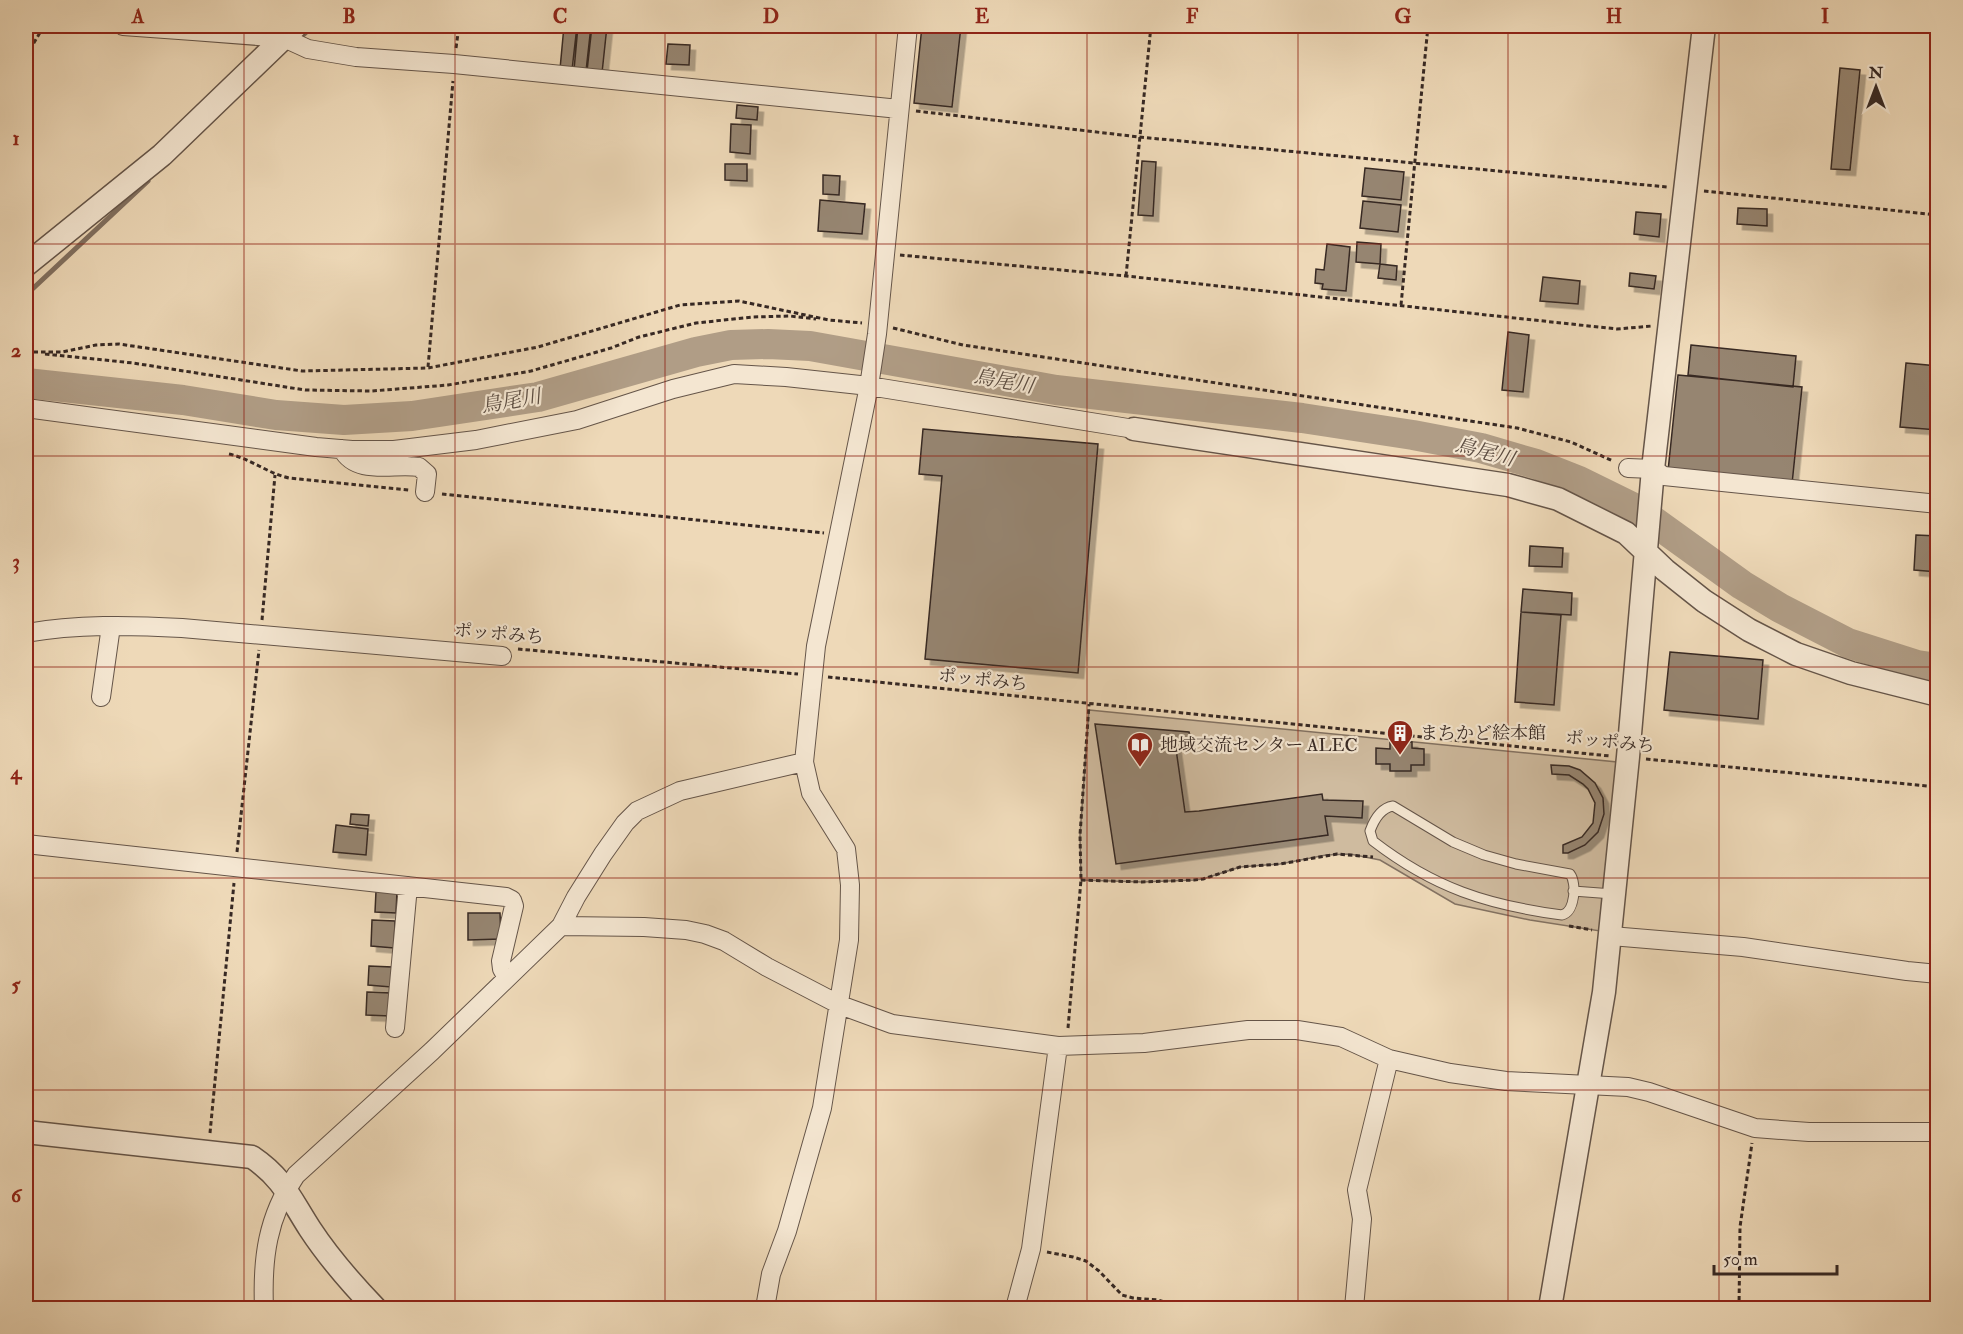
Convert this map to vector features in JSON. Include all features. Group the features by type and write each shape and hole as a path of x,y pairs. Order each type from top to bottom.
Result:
{"street":[{"path":"123,26 290,32 308,49 356,57 454,64 899,110"},
{"path":"765,1308 771,1274 788,1231 822,1108 849,940 850,885 846,849 811,793 804,762 823,608 840,534 877,334 908,26"},
{"path":"1550,1308 1589,1084 1611,935 1668,328 1704,26"},
{"path":"26,265 162,155 290,32"},
{"path":"26,408 342,449 394,450 476,440 577,420 673,389 734,374 869,381 1134,429 1526,489 1558,499 1647,542 1665,570 1704,602 1749,630 1796,654 1851,672 1938,695"},
{"path":"342,449 346,457 358,464 419,467 427,474 425,492"},
{"path":"1628,468 1664,477 1937,503 1938,496"},
{"path":"101,697 111,626"},
{"path":"26,633 61,628 170,627 505,652"},
{"path":"264,1308 265,1251 269,1233 287,1189 311,1160 432,1051 561,926 576,897 625,823 637,811 680,791 804,762"},
{"path":"26,844 507,897 512,900 514,906 501,961 507,978"},
{"path":"395,1028 408,886"},
{"path":"561,926 644,927 686,930 705,934 724,941 767,967 840,1005 892,1024 1062,1046 1144,1042 1248,1030 1297,1030 1341,1037 1389,1059 1450,1073 1506,1081 1589,1084 1649,1092 1755,1128 1809,1132 1938,1132"},
{"path":"1611,935 1743,947 1938,974"},
{"path":"1015,1308 1031,1249 1062,1046"},
{"path":"1354,1308 1362,1219 1357,1190 1389,1059"},
{"path":"26,1132 252,1157 273,1173 287,1189 310,1229 343,1275 375,1308"}],"lane":[{"path":"1393,807 1447,839 1484,855 1526,867 1567,873 1572,876 1573,891 1570,910 1567,914 1562,915 1484,901 1447,887 1405,863 1373,841 1370,831 1384,809 1393,807"},
{"path":"1573,891 1615,895"}],"path":[{"path":"26,56 44,26"},
{"path":"428,368 459,26"},
{"path":"1126,276 1151,26"},
{"path":"1401,306 1428,26"},
{"path":"899,110 1139,137 1938,215"},
{"path":"885,254 1126,276 1617,329 1644,325 1668,328"},
{"path":"26,352 133,363 305,390 372,391 448,385 531,371 611,348 639,337 696,323 781,316 829,320"},
{"path":"208,1151 275,475"},
{"name":"ポッポみち","path":"505,652 813,676 1938,787"},
{"path":"1062,1046 1081,880 1080,835 1089,704"},
{"path":"1081,880 1132,882 1194,880 1240,867 1280,864 1337,854 1363,855 1380,860"},
{"path":"1565,926 1611,935"},
{"path":"1739,1308 1741,1219 1755,1128"},
{"path":"1031,1249 1073,1257 1086,1262 1099,1271 1122,1295 1158,1300 1185,1308"}],"shaded area":[{"path":"1089,710 1617,762 1600,931 1530,920 1455,904 1380,860 1350,854 1326,855 1280,864 1240,867 1194,880 1142,882 1081,880 1080,835"}],"building":[{"path":"564,26 577,26 572,70 560,69"},
{"path":"578,26 591,26 586,71 574,70"},
{"path":"592,26 607,26 602,73 587,71"},
{"path":"922,26 961,26 952,107 914,103"},
{"path":"668,44 690,45 689,65 666,64"},
{"path":"1840,68 1860,70 1850,170 1831,169"},
{"path":"737,105 758,107 757,120 736,118"},
{"path":"731,124 751,125 750,154 730,152"},
{"path":"1142,161 1156,162 1153,216 1138,215"},
{"path":"725,164 747,164 747,181 725,180"},
{"path":"1365,168 1404,172 1401,200 1362,196"},
{"path":"823,175 840,176 839,195 823,194"},
{"path":"820,200 865,204 862,234 818,231"},
{"path":"1363,201 1401,205 1398,232 1360,228"},
{"path":"1738,208 1767,209 1767,226 1737,224"},
{"path":"1636,212 1661,214 1659,237 1634,234"},
{"path":"1357,242 1381,244 1380,264 1356,262"},
{"path":"1327,244 1350,247 1346,291 1322,289 1323,284 1315,283 1316,269 1324,270"},
{"path":"1380,264 1397,266 1396,280 1378,278"},
{"path":"1630,273 1656,276 1654,289 1629,286"},
{"path":"1543,277 1580,281 1578,304 1540,301"},
{"path":"1508,332 1529,335 1523,392 1502,390"},
{"path":"1691,345 1796,356 1793,387 1688,375"},
{"path":"1906,363 1938,366 1938,430 1900,427"},
{"path":"1678,375 1802,387 1792,484 1668,471"},
{"path":"923,429 1098,444 1078,673 925,659 942,476 919,474"},
{"path":"1916,535 1938,536 1938,572 1914,570"},
{"path":"1530,546 1563,548 1562,567 1529,566"},
{"path":"1523,589 1572,593 1571,615 1521,612"},
{"path":"1521,612 1561,615 1554,705 1515,702"},
{"path":"1670,652 1763,660 1758,719 1664,710"},
{"name":"地域交流センター ALEC","path":"1095,724 1189,732 1191,739 1175,742 1185,812 1322,794 1323,800 1363,801 1362,818 1325,816 1328,835 1116,864"},
{"name":"まちかど絵本館","path":"1390,742 1412,742 1412,748 1424,749 1424,765 1411,765 1411,771 1390,771 1390,764 1376,764 1376,748 1390,749"},
{"path":"1551,765 1569,766 1580,770 1595,783 1603,798 1604,814 1598,832 1585,845 1568,853 1563,853 1563,845 1582,837 1593,823 1595,803 1583,784 1569,775 1552,774"},
{"path":"351,814 369,815 368,826 350,824"},
{"path":"336,825 368,829 366,855 333,852"},
{"path":"376,891 397,892 396,913 375,912"},
{"path":"468,913 500,913 501,939 468,940"},
{"path":"372,920 395,921 394,948 371,946"},
{"path":"369,966 392,967 391,987 368,985"},
{"path":"367,992 391,993 390,1016 366,1015"}],"waterway":[{"path":"301,37 313,26"},
{"path":"26,295 148,181"},
{"name":"鳥尾川","path":"26,383 183,400 276,415 344,420 412,416 538,397 696,352 731,345 768,344 810,346 1056,390 1302,418 1481,448 1536,464 1579,481 1638,510 1742,585 1780,608 1848,643 1917,665 1938,668"}],"place":[{"name":"まちかど絵本館","path":"1400,756"},
{"name":"地域交流センター ALEC","path":"1140,768"}]}
